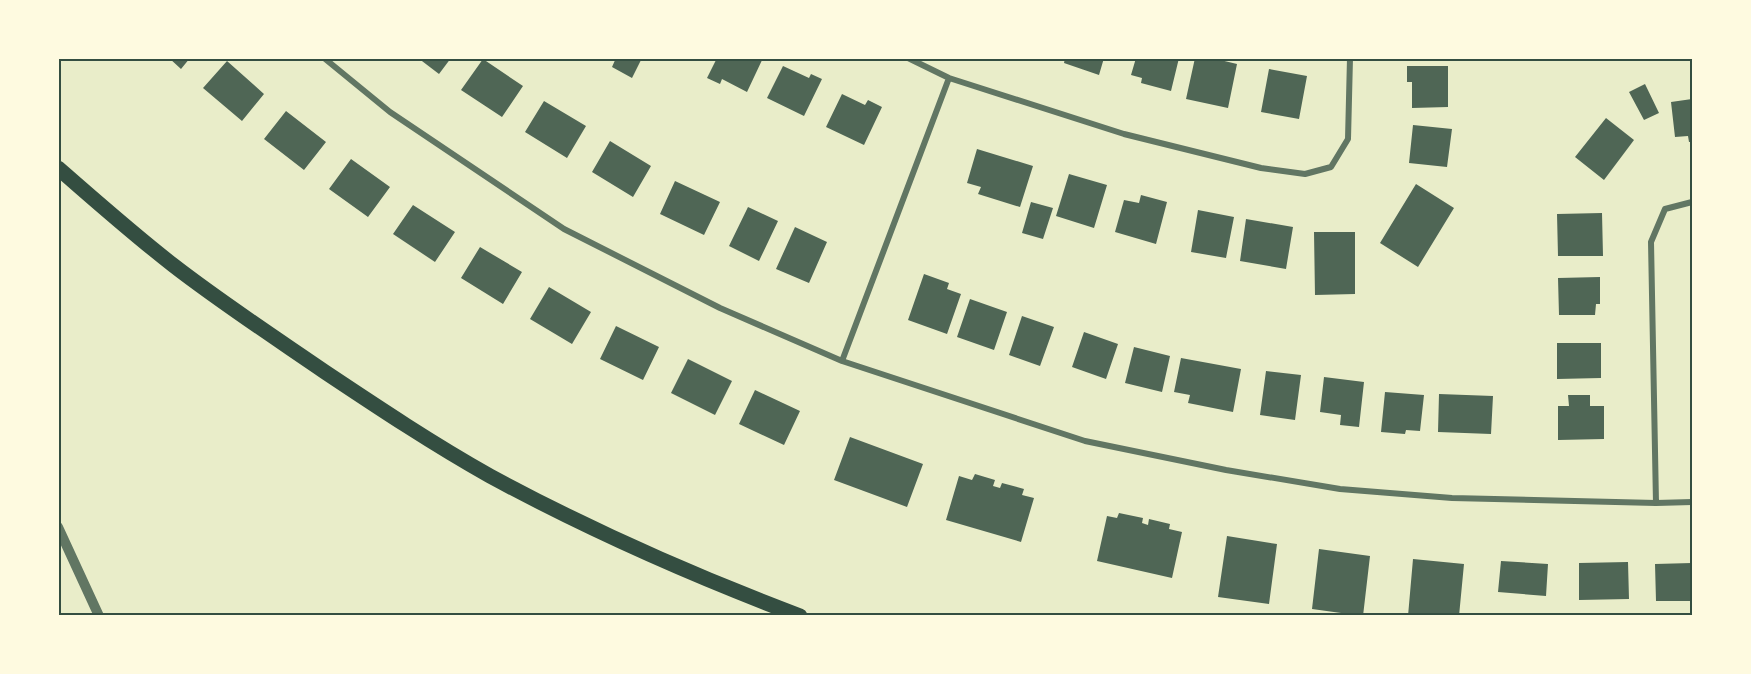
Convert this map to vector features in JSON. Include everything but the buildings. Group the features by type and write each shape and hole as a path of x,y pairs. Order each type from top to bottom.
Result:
{"main road":[{"path":"58,168 203,287 343,384 438,445 515,489 600,532 675,566 800,615"}],"street":[{"path":"324,58 390,112 564,229 720,308 842,361 1085,441 1227,470 1340,489 1452,498 1692,502"},
{"path":"908,58 948,78 1124,134 1261,168 1305,174 1331,167 1348,139 1350,58"},
{"path":"842,361 948,78"},
{"path":"1656,503 1651,242 1665,210 1692,202"},
{"path":"58,527 99,615"}]}
